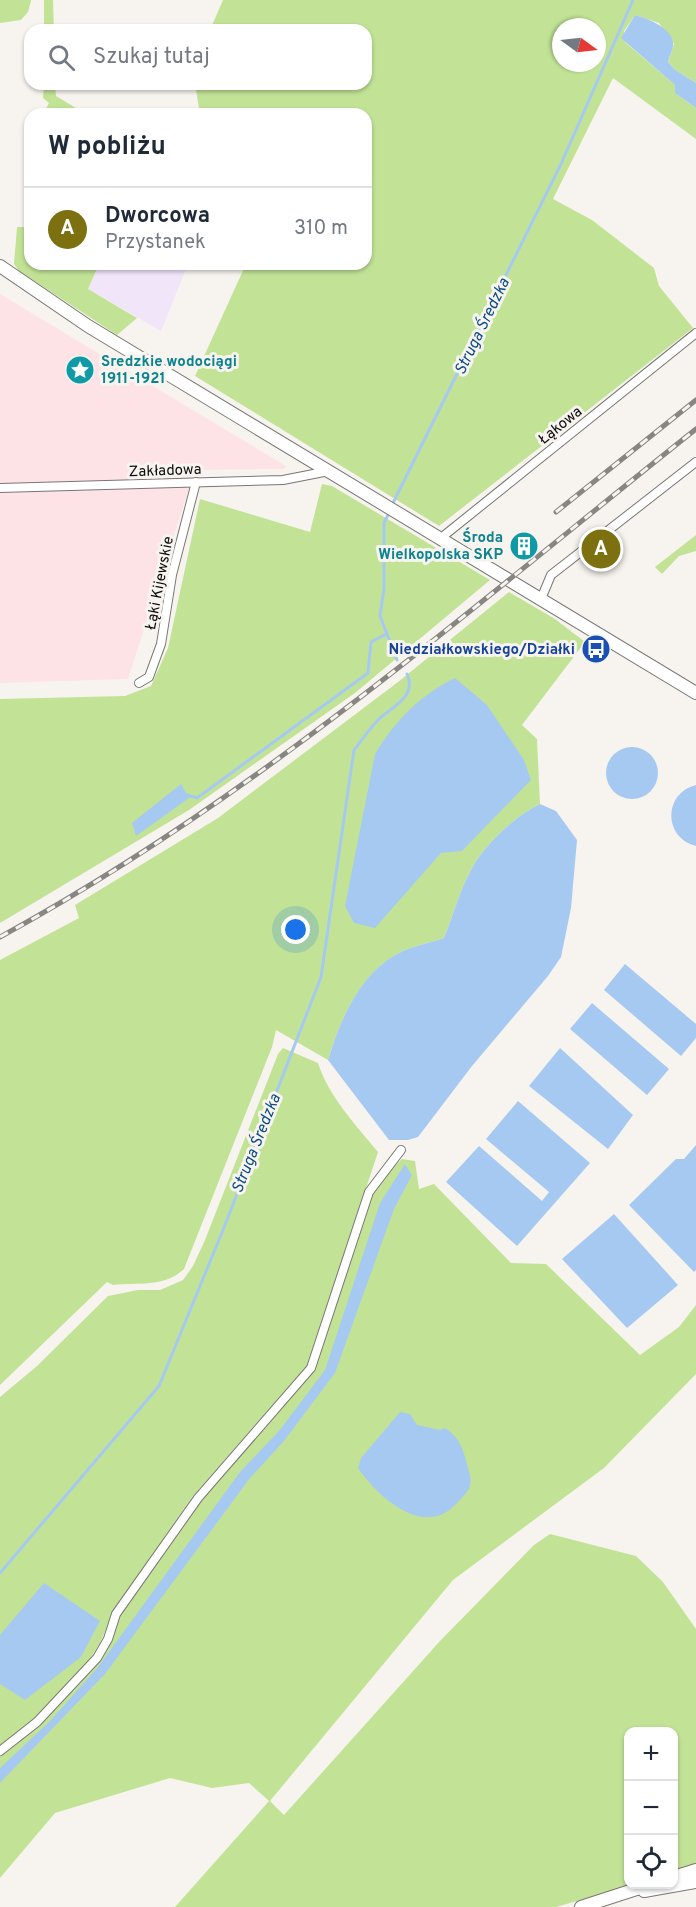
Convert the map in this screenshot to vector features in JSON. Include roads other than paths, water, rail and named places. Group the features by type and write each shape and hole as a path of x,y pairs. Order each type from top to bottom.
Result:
{"street":[{"path":"0,266 70,314 696,693"},
{"name":"Łąkowa","path":"441,538 696,333"},
{"path":"541,599 551,575 696,462"},
{"name":"Zakładowa","path":"0,488 283,480 329,471"},
{"name":"Łąki Kijewskie","path":"139,683 149,677 161,644 172,575 196,482"},
{"path":"0,1751 37,1722 97,1658 108,1639 116,1614 198,1497 311,1368 369,1192 401,1150"},
{"path":"678,1875 696,1870"},
{"path":"581,1907 634,1892 696,1882"},
{"path":"634,1892 641,1889"}],"water":[{"path":"635,15 658,24 672,38 673,47 668,62 674,69 696,83 696,108 675,93 675,85 621,38"},
{"path":"455,678 487,705 524,760 531,780 462,851 441,853 375,928 354,923 345,906 375,754 409,710 431,692"},
{"path":"632,747 642,749 650,755 656,763 658,773 656,783 650,791 642,797 632,799 622,797 614,791 608,783 606,773 608,763 614,755 622,749"},
{"path":"181,784 189,798 136,836 132,823"},
{"path":"696,785 696,846 677,834 671,816 677,797"},
{"path":"540,804 556,811 577,840 571,908 561,957 548,976 472,1066 418,1137 408,1140 389,1140 328,1060 345,1014 363,985 385,962 415,946 444,938 464,885 478,859 511,823"},
{"path":"625,964 696,1024 696,1038 681,1056 604,990"},
{"path":"592,1003 669,1069 647,1095 570,1029"},
{"path":"560,1048 633,1115 608,1149 529,1086"},
{"path":"518,1101 590,1163 517,1246 446,1182 479,1146 542,1201 549,1192 486,1139"},
{"path":"696,1145 696,1270 694,1272 629,1205 676,1159 684,1159"},
{"path":"405,1164 412,1175 394,1209 335,1373 284,1441 250,1478 105,1674 0,1783 0,1768 50,1721 98,1667 240,1472 279,1431 325,1370 380,1203"},
{"path":"614,1214 678,1285 627,1328 562,1259"},
{"path":"400,1412 410,1414 417,1425 440,1430 445,1428 456,1437 462,1448 470,1479 469,1488 455,1505 442,1514 429,1517 402,1510 377,1491 358,1468 361,1458"},
{"path":"44,1583 100,1621 81,1657 25,1700 0,1684 0,1635"}],"waterway":[{"name":"Struga Średzka","path":"392,505 561,164 633,0"},
{"name":"Struga Średzka","path":"390,511 384,523 384,589 380,616 397,660"},
{"path":"187,795 197,798 368,673 371,642 386,634"},
{"name":"Struga Średzka","path":"0,1573 159,1386 223,1230 321,977 354,750 379,719 402,700 409,688 407,674"}],"railway":[{"path":"556,512 696,400"},
{"path":"0,937 94,883 184,825 273,763 444,632 696,429"}],"place":[{"name":"Sredzkie wodociągi 1911-1921","path":"80,370"},
{"name":"Środa Wielkopolska SKP","path":"524,546"},
{"name":"Dworcowa","path":"601,549"},
{"name":"Niedziałkowskiego/Działki","path":"596,649"}]}
